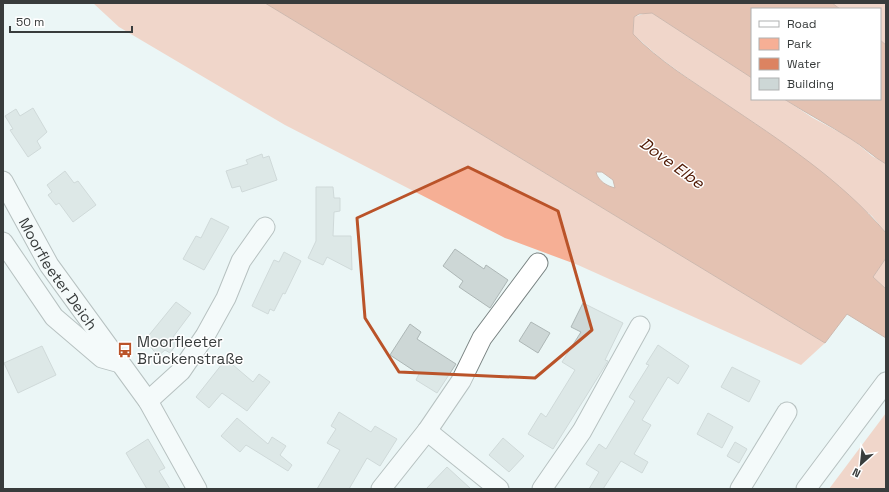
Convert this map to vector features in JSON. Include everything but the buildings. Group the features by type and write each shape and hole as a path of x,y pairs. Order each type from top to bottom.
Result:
{"street":[{"name":"Moorfleeter Deich","path":"3,181 49,265 148,400 197,489"},
{"path":"148,400 182,371 205,336 226,298 241,261 265,227"},
{"name":"Moorfleeter Deich","path":"3,242 54,317 102,358 120,363"},
{"path":"381,489 427,431 461,381 482,338 538,263"},
{"path":"542,489 582,431 640,326"},
{"path":"806,489 886,382"},
{"path":"740,489 787,412"},
{"path":"427,431 499,489"}],"highlighted area":[{"path":"468,167 558,211 592,330 535,378 399,372 365,318 357,218"}],"green space":[{"path":"93,3 265,3 825,343 801,365 578,265 505,238 285,125 119,27"},
{"path":"832,3 886,3 886,45 881,41 881,8 839,8"},
{"path":"646,13 652,13 751,77 751,100 786,100 813,118 852,139 872,156 886,164 886,233 872,216 770,134 659,57 633,34 634,17"},
{"path":"886,258 886,289 873,277"},
{"path":"886,413 886,489 829,489"}],"water":[{"name":"Dove Elbe","path":"265,3 832,3 839,8 751,8 751,77 652,13 639,14 634,17 633,34 643,44 676,70 788,146 830,178 868,213 886,233 886,258 873,277 886,289 886,338 847,314 825,343","holes":["596,172 602,172 613,180 615,188 609,186 601,180"]},
{"path":"881,41 886,45 886,164 834,129 786,100 881,100"}],"place":[{"name":"Moorfleeter Brückenstraße","path":"125,350"}]}
